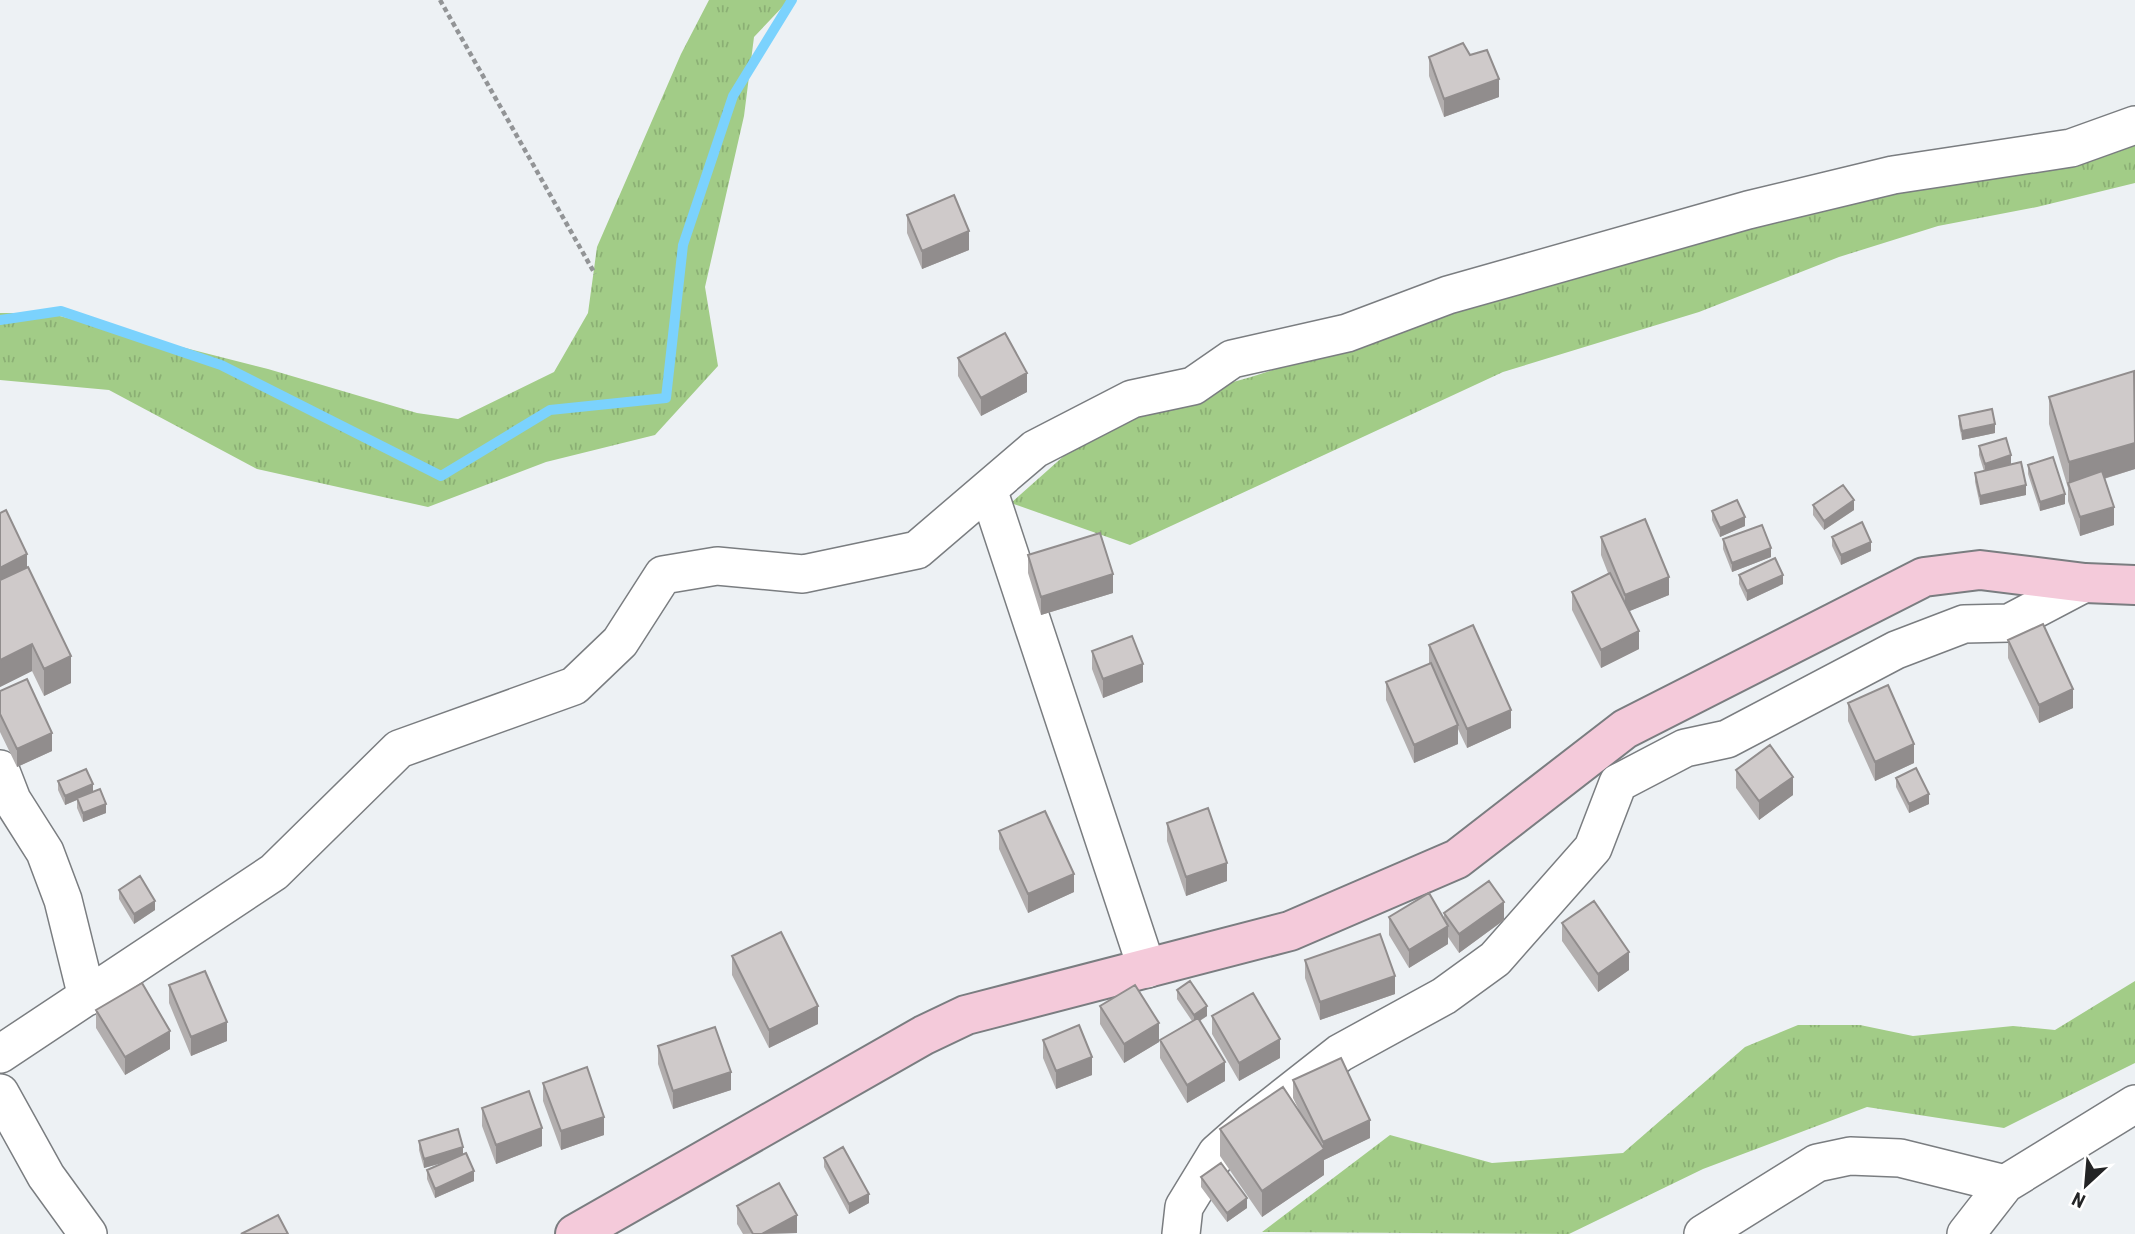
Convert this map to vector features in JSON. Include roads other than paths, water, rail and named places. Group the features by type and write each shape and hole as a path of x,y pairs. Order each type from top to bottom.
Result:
{"street":[{"path":"0,1054 274,872 399,749 574,686 620,642 663,575 717,566 803,574 917,550 989,492 1035,449 1132,399 1193,386 1232,359 1348,333 1448,295 1748,210 1893,174 2071,148 2135,125"},
{"path":"989,492 1147,969"},
{"path":"575,1234 924,1035 966,1015 1290,931 1457,859 1625,729 1924,578 1980,570 2085,583 2135,585"},
{"path":"1181,1234 1184,1207 1217,1153 1251,1123 1340,1053 1444,996 1503,950 1593,848 1618,782 1685,748 1727,739 1896,650 1964,624 2009,623 2085,583"},
{"path":"0,769 12,800 45,852 64,900 87,997"},
{"path":"0,1093 46,1177 88,1234"},
{"path":"1966,1234 2006,1184 2135,1104"},
{"path":"1703,1234 1817,1163 1850,1156 1900,1157 2006,1184"}],"waterway":[{"path":"0,320 61,311 221,365 441,476 550,410 666,398 683,245 733,96 792,0"}]}
